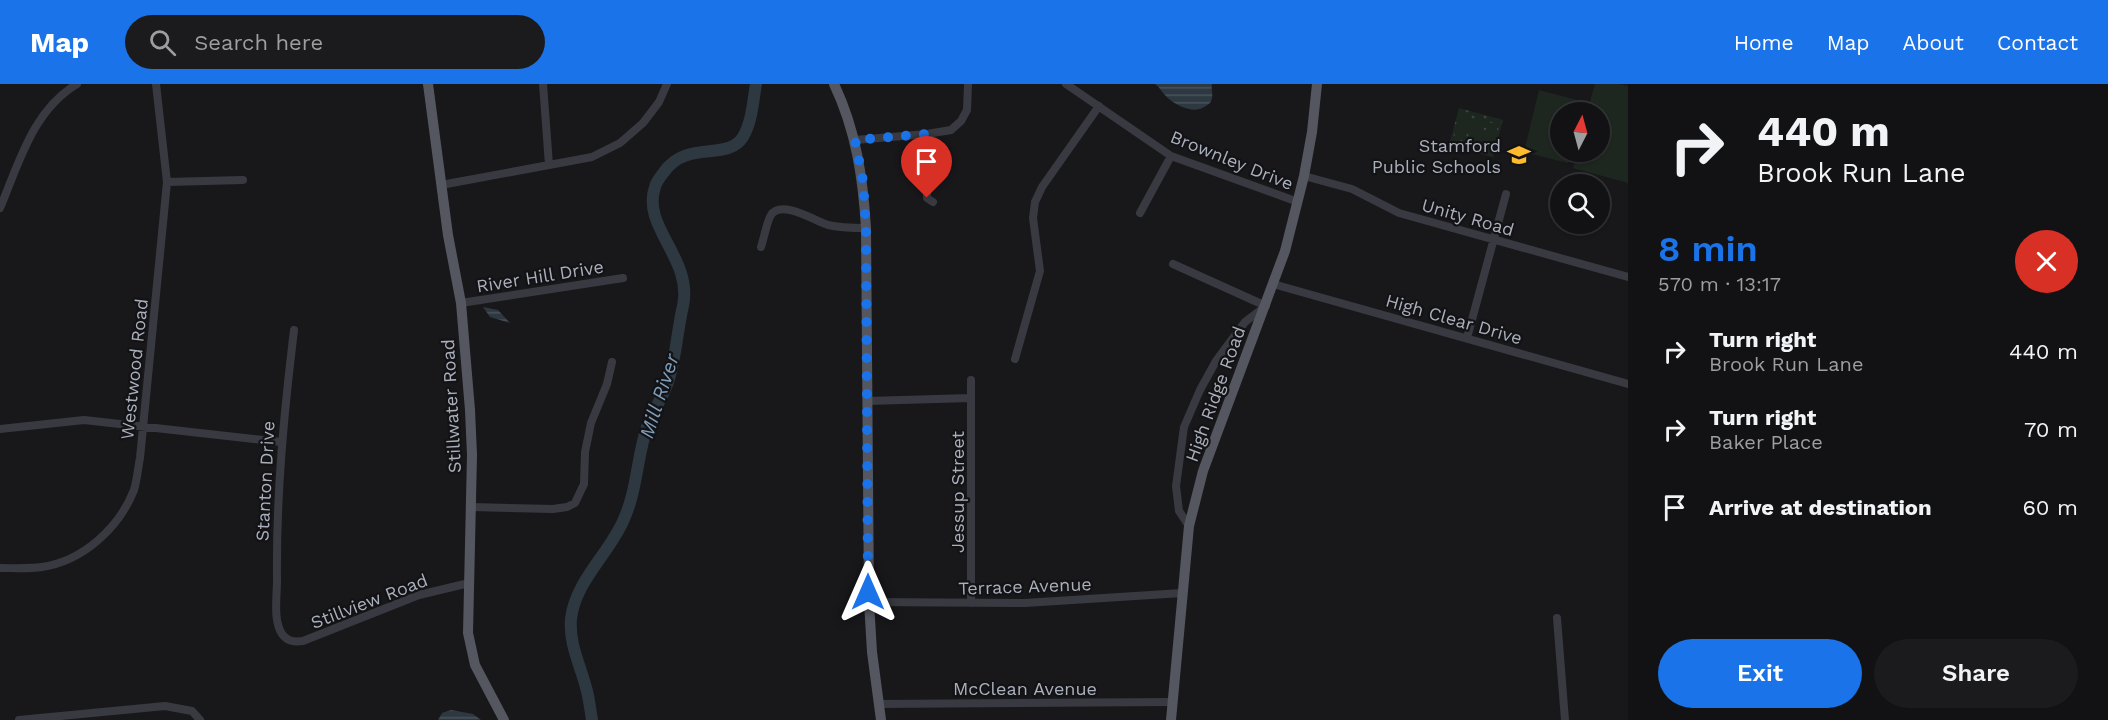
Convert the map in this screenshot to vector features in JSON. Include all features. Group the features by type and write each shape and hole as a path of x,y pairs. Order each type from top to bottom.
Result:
{"main road":[{"name":"Stillwater Road","path":"428,84 441,185 461,303 470,410 470,645 475,665 504,720"},
{"path":"834,84 855,140 863,181 866,228 869,602 881,720"},
{"name":"High Ridge Road","path":"1171,720 1189,526 1203,471 1266,306 1298,202 1312,132 1317,84"}],"street":[{"path":"0,208 30,136 40,118 55,100 77,84"},
{"name":"Westwood Road","path":"0,568 41,567 72,557 96,542 109,530 134,489 140,458 167,182 156,84"},
{"path":"543,84 549,165"},
{"path":"441,185 592,157 620,143 643,123 659,102 667,84"},
{"path":"855,140 951,130 961,121 967,110 968,84"},
{"name":"Brownley Drive","path":"1066,84 1171,156 1298,202"},
{"path":"1015,359 1040,271 1033,218 1035,202 1042,187 1099,106"},
{"path":"927,134 927,198 933,202"},
{"path":"1140,213 1171,156"},
{"name":"Unity Road","path":"1304,176 1352,189 1399,213 1628,277"},
{"path":"167,182 243,180"},
{"path":"1467,338 1506,194"},
{"path":"761,247 771,215 777,209 785,208 829,225 866,228"},
{"path":"1173,264 1266,306 1245,322 1216,361 1184,427 1176,486 1179,511 1189,526"},
{"name":"River Hill Drive","path":"461,303 623,278"},
{"name":"High Clear Drive","path":"1273,284 1628,384"},
{"name":"Stanton Drive","path":"283,634 277,615 276,539 281,442 294,330"},
{"path":"471,507 553,509 575,503 584,484 585,453 591,423 607,384 612,362"},
{"name":"Jessup Street","path":"970,381 971,603"},
{"path":"867,401 971,398"},
{"path":"0,429 84,420 281,442"},
{"name":"Stillview Road","path":"283,634 293,642 303,641 419,595 469,583"},
{"name":"Terrace Avenue","path":"869,602 1025,603 1182,593"},
{"path":"1557,618 1565,720"},
{"name":"McClean Avenue","path":"878,704 1172,702"},
{"path":"19,720 165,706 192,711 200,717 200,720"}],"shaded area":[{"path":"1155,84 1212,84 1212,100 1201,109 1184,108 1168,98"},
{"path":"1595,84 1628,86 1628,183 1610,178 1610,174 1595,174 1573,168 1574,162 1610,162 1610,102 1590,102"},
{"path":"1539,90 1584,102 1550,102 1550,158 1524,152"},
{"path":"1459,108 1503,120 1493,157 1449,145"},
{"path":"1460,115 1471,118 1465,141 1454,138"},
{"path":"1474,119 1485,122 1479,145 1468,142"},
{"path":"1488,122 1498,125 1492,149 1481,146"},
{"path":"483,307 498,310 510,323 490,317"},
{"path":"451,710 473,714 481,720 438,720 442,713"}],"waterway":[{"name":"Mill River","path":"592,720 588,693 572,636 571,619 574,605 579,592 624,519 647,427 671,373 683,306 684,289 681,273 655,216 653,202 655,187 657,181 673,162 695,153 727,148 736,144 743,137 752,111 756,84"}],"place":[{"name":"Stamford Public Schools","path":"1519,155"}],"route":[{"path":"868,592 866,228 863,181 855,140 927,134 927,198"}]}
